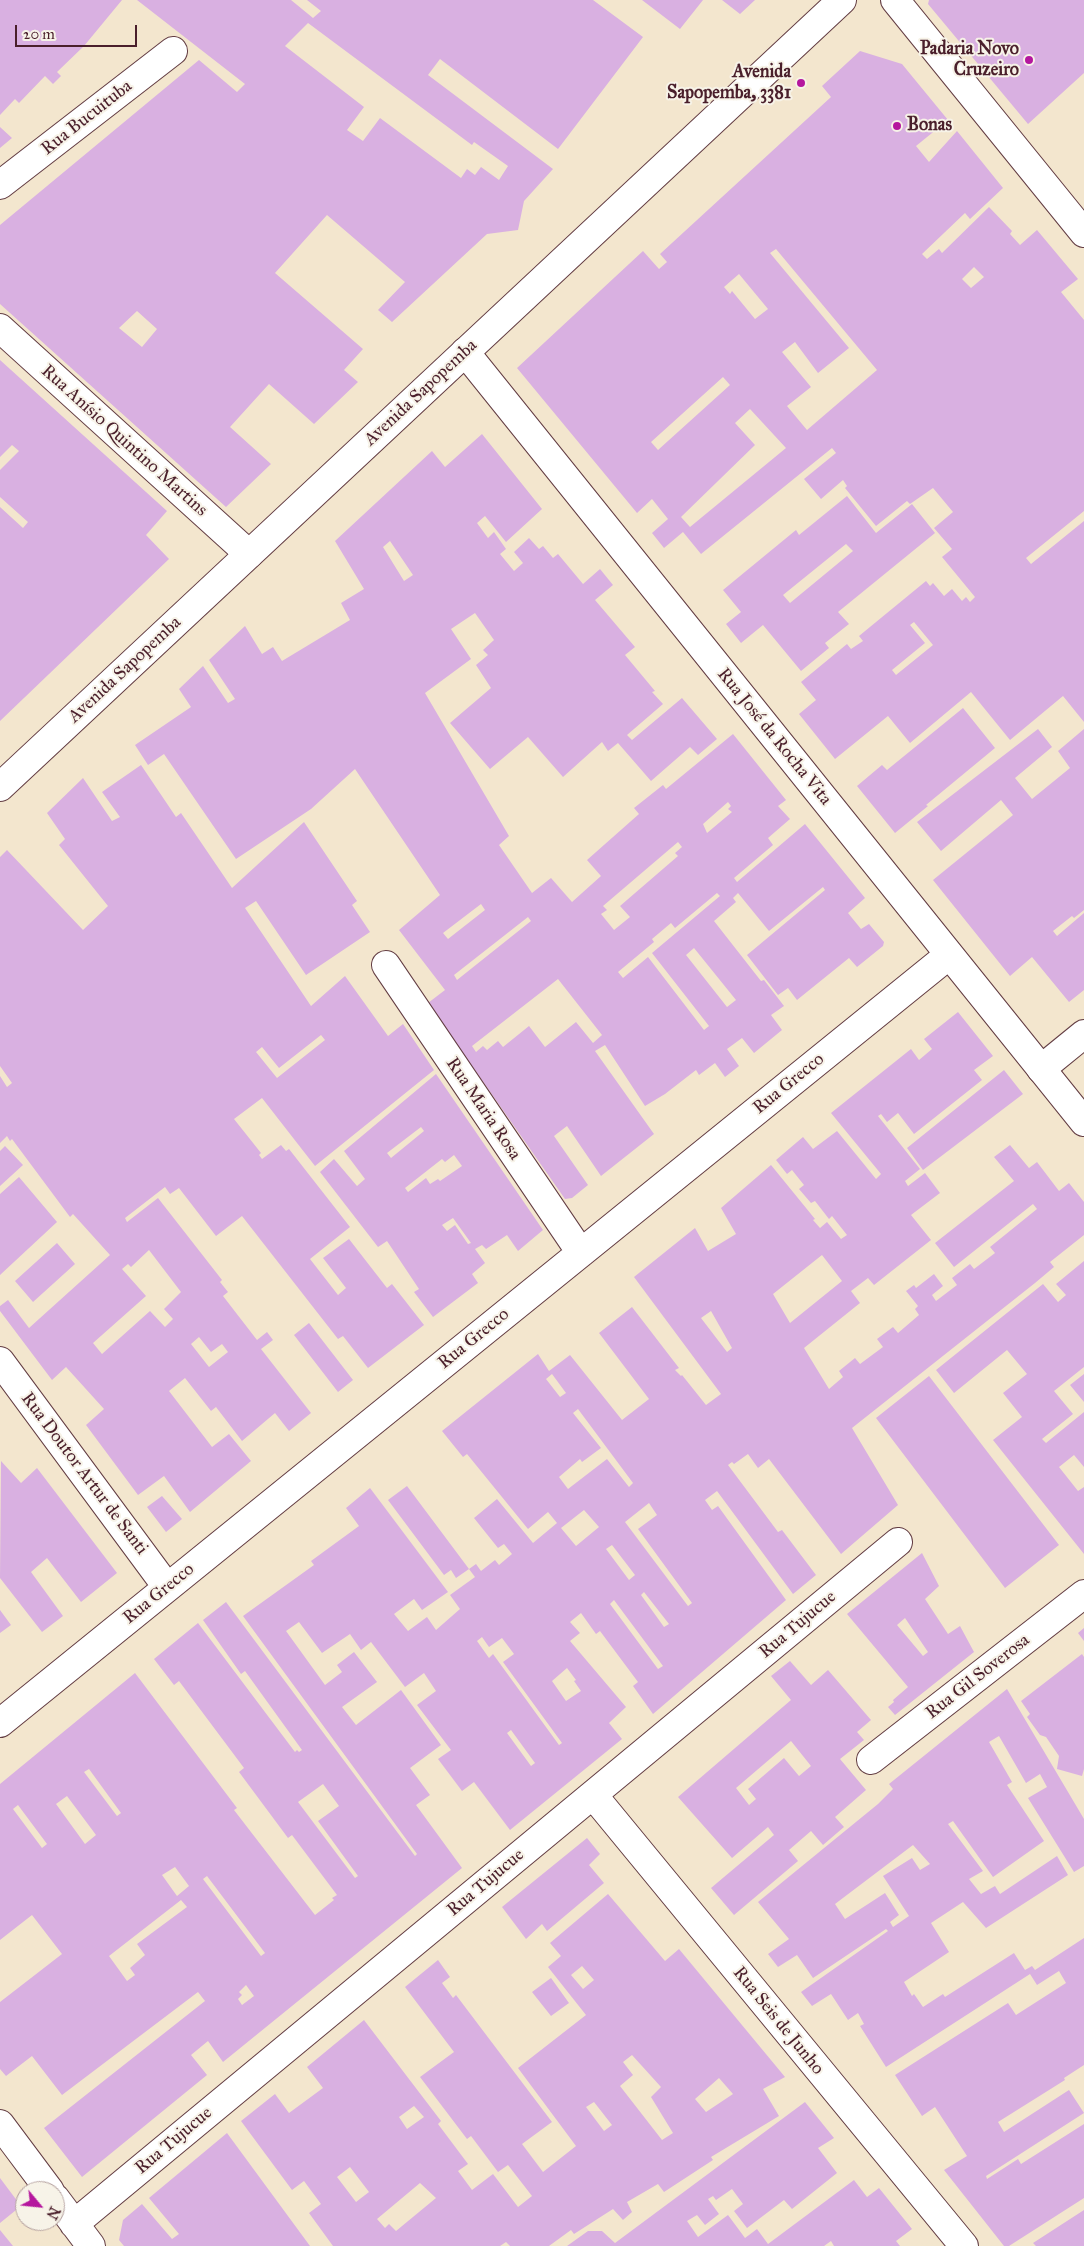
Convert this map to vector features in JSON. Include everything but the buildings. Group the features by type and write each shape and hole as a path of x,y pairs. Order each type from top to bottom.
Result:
{"street":[{"name":"Avenida Sapopemba","path":"0,788 842,0"},
{"path":"895,0 1084,233"},
{"name":"Rua Bucuituba","path":"0,185 173,51"},
{"name":"Rua Anísio Quintino Martins","path":"0,328 248,554"},
{"name":"Rua José da Rocha Vita","path":"465,352 1084,1122"},
{"name":"Rua Grecco","path":"0,1723 949,955"},
{"name":"Rua Maria Rosa","path":"386,965 581,1253"},
{"path":"1041,1069 1084,1034"},
{"name":"Rua Doutor Artur de Santi","path":"0,1361 167,1587"},
{"name":"Rua Tujucue","path":"74,2224 898,1542"},
{"name":"Rua Gil Soverosa","path":"872,1760 1084,1594"},
{"name":"Rua Seis de Junho","path":"593,1795 964,2246"},
{"path":"0,2124 43,2181"},
{"path":"65,2212 91,2246"}],"place":[{"name":"Padaria Novo Cruzeiro","path":"1029,60"},
{"name":"Avenida Sapopemba, 3381","path":"801,83"},
{"name":"Bonas","path":"897,126"}]}
